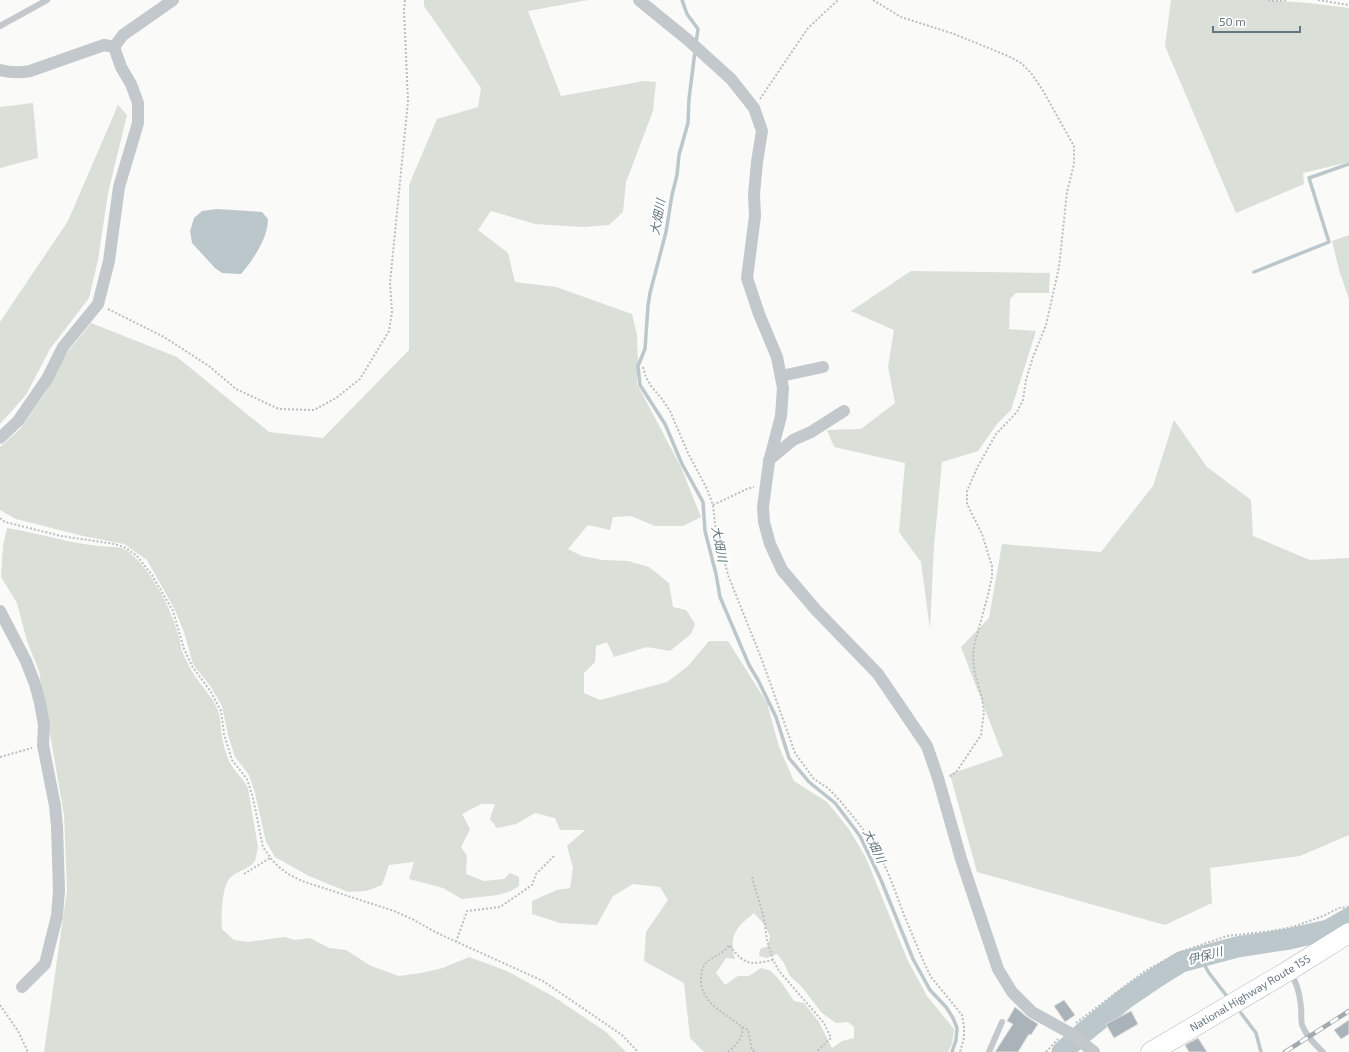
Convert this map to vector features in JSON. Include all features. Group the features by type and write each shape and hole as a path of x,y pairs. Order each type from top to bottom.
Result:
{"highway":[{"name":"National Highway Route 155","path":"1151,1052 1349,933"}],"street":[{"path":"114,47 123,34 173,0"},
{"path":"639,0 688,40 731,79 754,108 762,131 757,162 754,194 755,216 747,278 759,314 777,357 783,388 781,416 769,460 763,507 764,522 770,544 782,570 816,610 878,674 927,746 961,859 998,969 1012,992 1032,1012 1068,1032 1094,1052"},
{"path":"0,70 9,73 30,71 104,45 114,47"},
{"path":"0,438 18,421 47,379 63,347 98,304 109,261 119,186 138,123 138,103 131,84 121,67 114,47"},
{"path":"781,376 823,367"},
{"path":"769,460 793,440 811,432 844,411"},
{"path":"0,611 26,661 35,684 44,725 43,745 55,806 57,826 59,891 57,916 44,964 22,987"}],"lane":[{"path":"0,26 47,0"},
{"path":"1288,971 1294,977 1299,994 1302,1026 1312,1041 1323,1052"},
{"path":"990,1052 1002,1022"}],"path":[{"path":"98,304 164,337 209,366 236,389 279,409 314,410 336,398 360,379 388,331 392,312 390,283 408,101 404,0"},
{"path":"754,108 808,28 838,0"},
{"path":"873,0 901,16 954,34 1022,63 1042,89 1074,146 1074,164 1067,192 1059,267 1046,325 1033,357 1026,380 1023,400 1017,412 996,434 977,468 967,491 967,504 982,534 992,566 992,577 972,657 982,698 984,712 983,725 981,735 957,771 939,782"},
{"path":"1268,0 1287,0"},
{"path":"1318,0 1349,5"},
{"path":"643,367 651,386 670,411 688,453 707,489 713,505 715,524 728,575 762,660 795,753 814,779 828,788 842,803 862,828 881,857 925,965 932,977 962,1014 964,1038 960,1052"},
{"path":"713,505 747,489 765,487"},
{"path":"0,518 5,522 61,536 115,544 126,548 137,556 152,575 173,611 184,649 192,666 211,692 221,711 227,746 232,760 247,779 253,798 263,847 270,858 279,867 288,874 302,881 394,911 456,942 543,981 622,1035 638,1052"},
{"path":"0,757 43,745"},
{"path":"456,942 467,911 500,907 532,885 536,874 555,855"},
{"path":"244,874 270,858"},
{"path":"752,877 764,918 767,940 773,960 779,971 824,1023 831,1038 816,1052"},
{"path":"1046,1052 1068,1032 1145,971 1180,952 1228,936 1293,927 1323,916 1339,908 1349,907"},
{"path":"755,1052 752,1050 748,1030 710,1004 704,994 701,983 701,972 707,962 727,949 729,945 737,955 745,961 755,963 773,960"},
{"path":"0,1005 18,1031 28,1052"},
{"path":"728,1052 738,1043 743,1033 742,1027"}],"shaded area":[{"path":"424,0 588,0 528,11 561,96 644,81 656,82 653,111 626,182 623,212 609,225 583,227 535,224 491,211 478,230 508,253 515,282 556,287 632,314 637,335 637,384 681,467 701,517 683,526 655,526 631,516 613,517 610,530 588,525 568,549 582,556 603,560 628,561 649,567 669,583 673,607 686,610 695,624 691,634 670,651 647,647 614,657 607,642 596,646 595,662 584,673 584,693 600,700 667,682 688,666 709,641 728,641 767,703 779,747 794,781 827,802 849,829 866,858 908,961 927,996 954,1029 952,1044 948,1052 704,1052 690,1038 684,983 644,961 646,932 668,900 660,887 633,884 613,896 597,925 560,923 532,914 532,901 557,890 570,888 573,868 567,846 585,830 560,830 555,818 535,813 516,824 497,828 490,819 495,804 481,804 462,814 470,829 461,847 467,856 466,874 484,881 504,879 510,873 519,877 519,886 511,891 498,895 462,899 443,888 409,879 414,862 389,865 382,885 366,891 348,892 309,876 275,857 266,842 255,793 249,775 235,757 228,735 222,706 211,687 193,664 184,632 175,610 147,560 124,544 83,536 16,519 0,510 0,447 20,429 46,392 66,354 91,323 177,357 269,432 323,438 409,350 409,185 437,119 478,107 481,88 424,6","holes":["754,913 764,924 770,936 768,946 760,949 759,956 767,958 777,954 784,963 789,975 801,986 822,1013 836,1023 848,1022 854,1027 854,1038 842,1041 832,1048 819,1022 804,1003 794,1001 781,982 771,971 761,968 749,976 738,976 725,985 716,973 726,958 735,959 733,951 733,938 738,928"]},
{"path":"1171,0 1268,0 1349,8 1349,162 1303,173 1304,184 1236,213 1165,46"},
{"path":"33,103 38,158 0,168 0,107"},
{"path":"118,105 127,115 108,193 98,260 89,298 50,349 26,395 0,424 0,322 68,221"},
{"path":"217,209 262,212 268,219 263,241 241,274 222,273 215,268 192,243 190,231 194,218 202,211"},
{"path":"1349,235 1349,299 1339,270 1332,241"},
{"path":"911,271 1050,273 1049,293 1016,293 1010,299 1009,329 1036,331 1011,410 997,424 978,451 942,462 934,546 930,629 921,562 899,532 905,463 834,447 827,430 861,429 895,403 888,367 894,330 851,311"},
{"path":"1174,420 1207,467 1251,500 1253,536 1310,560 1349,558 1349,835 1300,856 1210,868 1212,903 1165,925 977,872 950,774 1003,756 961,647 989,618 1002,544 1101,552 1153,486"},
{"path":"7,528 76,543 116,547 126,550 150,575 164,598 174,621 182,651 193,673 211,697 217,708 226,754 230,763 248,788 258,847 255,861 250,866 229,879 223,896 222,929 234,940 248,942 285,937 295,940 310,938 329,948 346,950 371,966 399,976 443,968 469,957 507,971 554,997 606,1032 626,1052 44,1052 67,890 64,815 39,671 27,641 17,603 1,577 3,546"}],"building":[{"path":"1064,1000 1075,1015 1065,1022 1054,1006"},
{"path":"1015,1007 1038,1024 1031,1035 1029,1034 1018,1052 995,1052 1013,1024 1007,1021"},
{"path":"1131,1011 1138,1024 1114,1038 1106,1024"},
{"path":"1349,1020 1349,1034 1341,1039 1334,1030"},
{"path":"1198,1038 1207,1052 1189,1052 1185,1045"}],"waterway":[{"name":"大畑川","path":"682,0 687,14 698,29 696,43"},
{"name":"大畑川","path":"695,51 689,99 688,123 679,155 677,175 666,232 650,293 645,349 638,366 640,385 665,424 682,464 703,502 705,531 720,597 749,665 776,717 789,758 809,782 835,803 860,836 881,880 913,959 930,990 946,1007 953,1018 957,1028 956,1040 952,1052"},
{"path":"1254,272 1329,242 1309,178 1349,164"},
{"name":"伊保川","path":"1062,1052 1126,998 1181,962 1237,947 1289,939 1328,930 1349,918"},
{"path":"1200,957 1209,973 1226,995"},
{"path":"1241,1013 1256,1033 1261,1052"}],"railway":[{"path":"1285,1052 1349,1011"}]}
